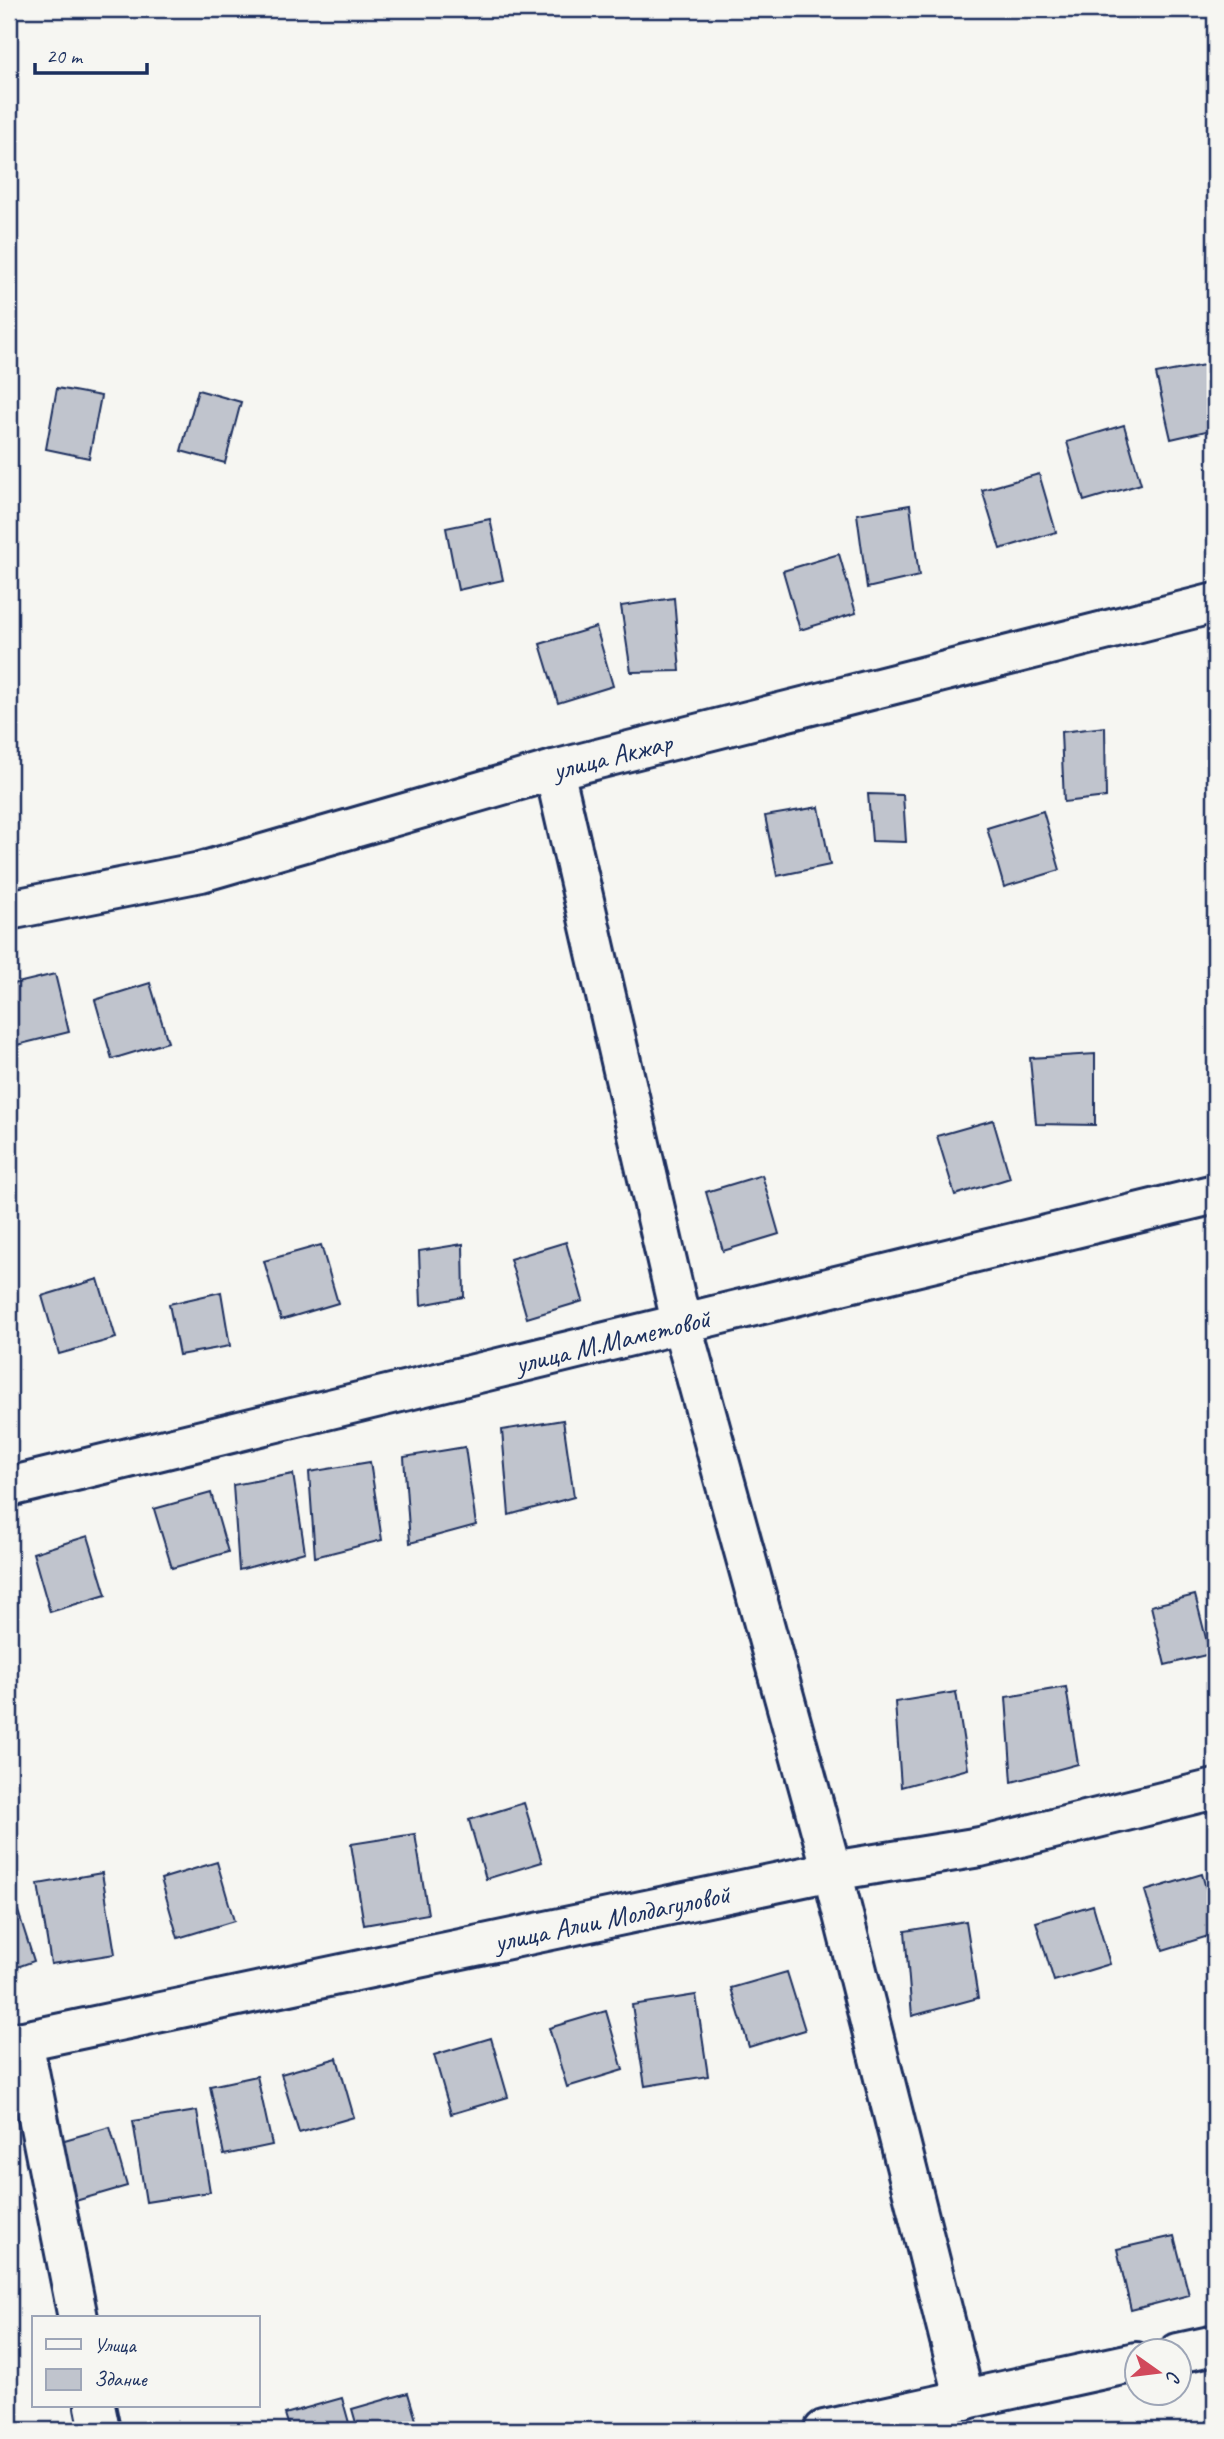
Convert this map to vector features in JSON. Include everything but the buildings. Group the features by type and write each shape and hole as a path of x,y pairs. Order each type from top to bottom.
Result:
{"street":[{"name":"улица Акжар","path":"9,910 201,872 554,770 1215,603"},
{"path":"554,770 681,1322 832,1871 965,2400"},
{"name":"улица М.Маметовой","path":"9,1487 1215,1194"},
{"name":"улица Алии Молдагуловой","path":"16,2043 832,1871 980,1847 1215,1789"},
{"path":"16,2043 78,2316"},
{"path":"1192,2350 1215,2345"},
{"path":"824,2430 1122,2365"},
{"path":"95,2408 100,2430"}]}
